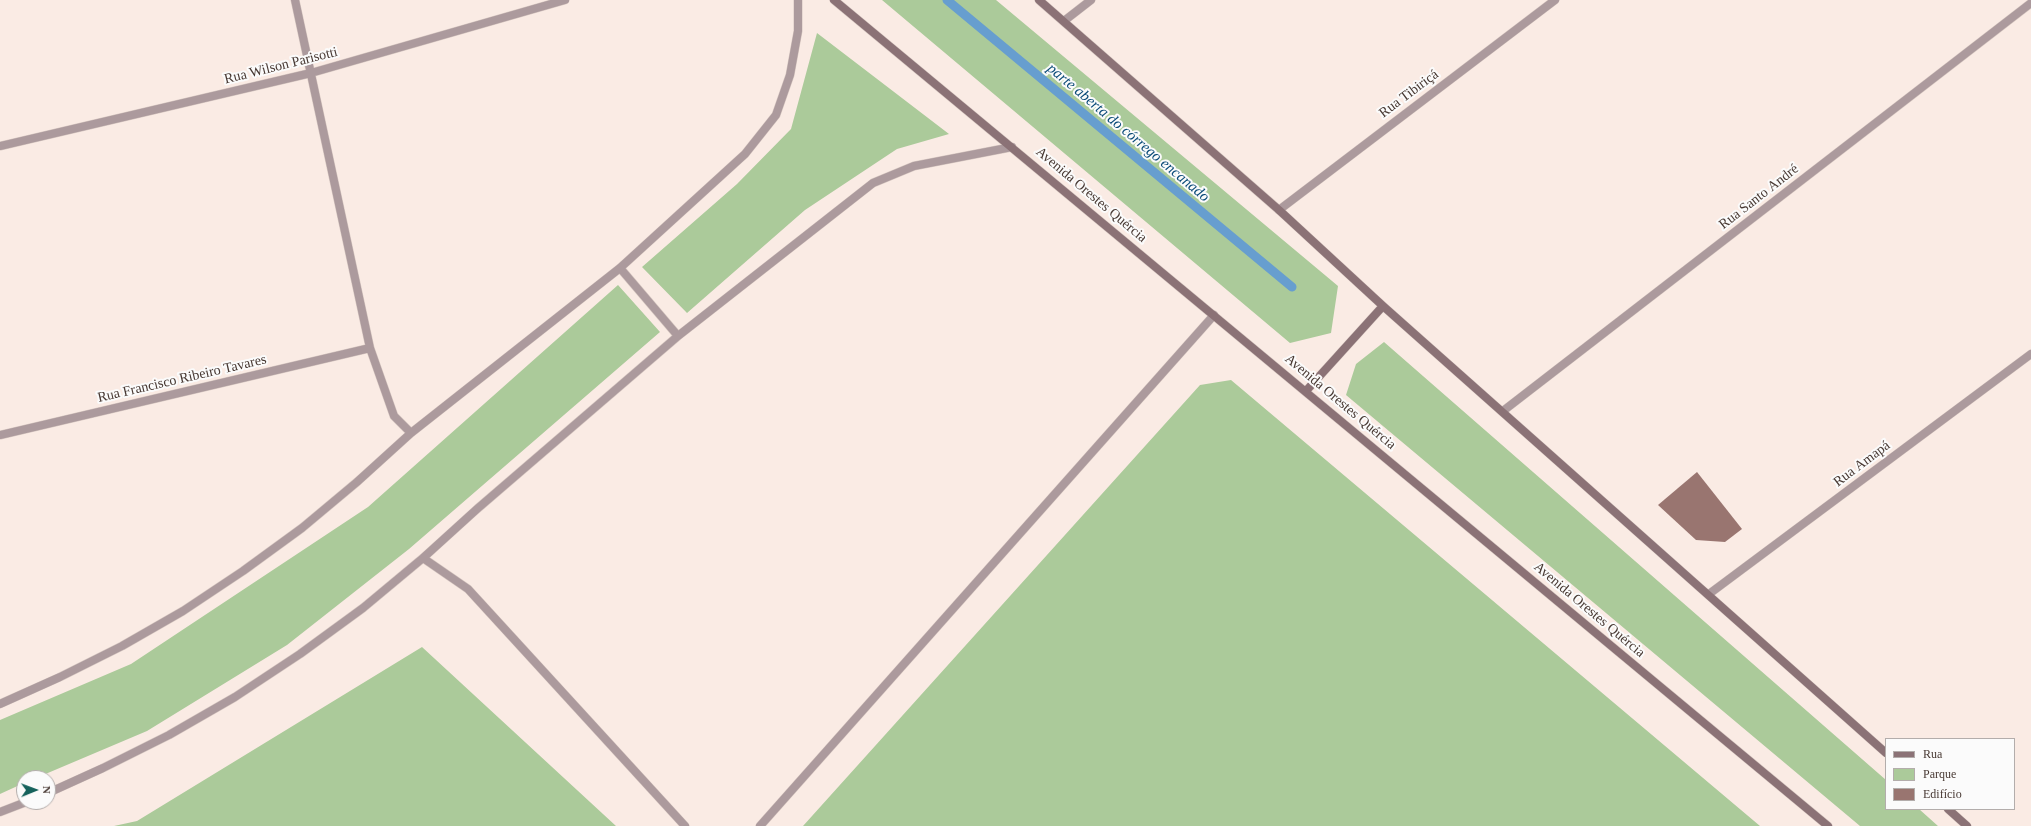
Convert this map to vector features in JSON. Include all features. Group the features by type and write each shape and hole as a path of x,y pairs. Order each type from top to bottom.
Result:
{"main road":[{"name":"Avenida Orestes Quércia","path":"834,0 1012,146 1828,826"},
{"path":"1039,0 1279,210 1383,306 1709,594 1885,752"},
{"path":"1306,391 1383,306"},
{"path":"1949,810 1967,826"}],"street":[{"path":"295,0 370,348 394,416 411,433"},
{"name":"Rua Wilson Parisotti","path":"0,146 311,73 566,0"},
{"path":"0,704 60,677 122,646 183,611 243,572 313,519 357,482 411,433 620,268 745,154 776,115 790,75 798,31 798,0"},
{"path":"1064,21 1091,0"},
{"name":"Rua Tibiriçá","path":"1279,210 1555,0"},
{"name":"Rua Santo André","path":"1503,411 2031,3"},
{"path":"56,789 169,735 235,697 300,654 363,608 423,558 477,509 678,336 873,184 914,166 1012,146"},
{"path":"620,268 678,336"},
{"path":"760,826 1214,315"},
{"name":"Rua Francisco Ribeiro Tavares","path":"0,435 370,348"},
{"name":"Rua Amapá","path":"1709,594 2031,354"},
{"path":"423,558 468,588 685,826"},
{"path":"0,812 16,806"}],"green space":[{"path":"882,0 996,0 1338,286 1331,333 1290,343"},
{"path":"817,33 949,134 897,149 805,210 687,313 642,267 737,184 791,129"},
{"path":"618,285 660,332 409,549 287,645 147,731 55,770 16,770 16,787 0,794 0,720 131,664 368,507"},
{"path":"1384,342 1885,779 1885,810 1920,810 1938,826 1860,826 1346,395 1356,364"},
{"path":"1231,380 1760,826 803,826 1200,385"},
{"path":"422,647 616,826 114,826 137,821"}],"building":[{"path":"1697,472 1742,529 1725,542 1696,540 1658,505"}],"waterway":[{"name":"parte aberta do córrego encanado","path":"947,0 1292,287"}]}
